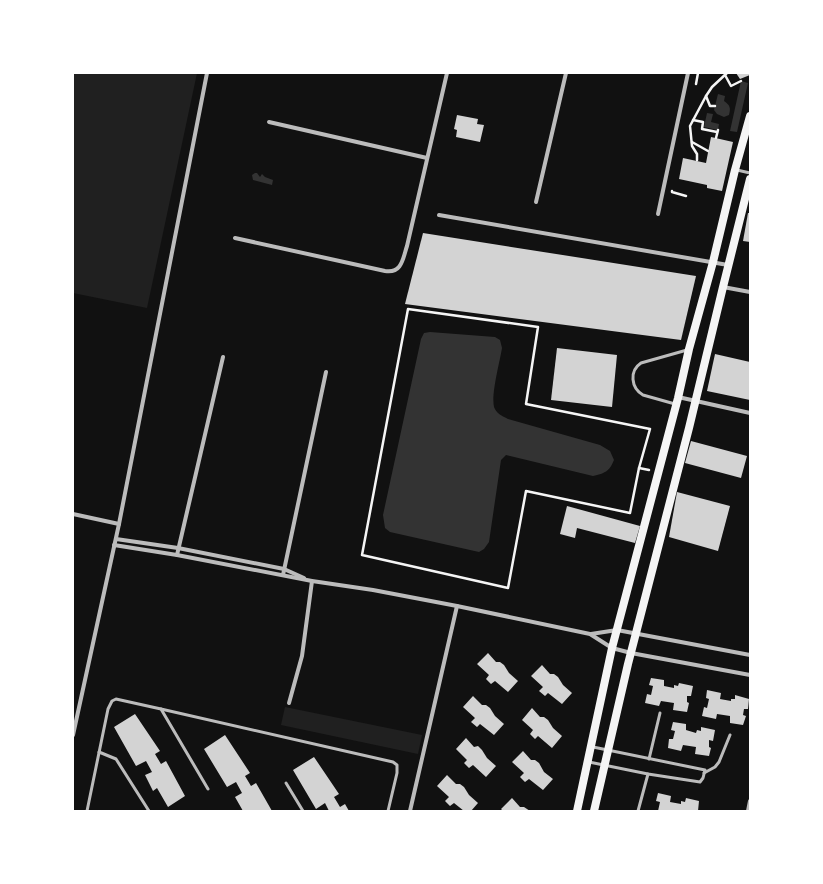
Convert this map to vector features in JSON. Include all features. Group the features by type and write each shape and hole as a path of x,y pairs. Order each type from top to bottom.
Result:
{"main road":[{"path":"577,811 612,648 750,116"},
{"path":"594,811 631,653 689,428 722,287 750,179"}],"street":[{"path":"73,735 74,722 116,539 207,73"},
{"path":"234,238 385,271 394,271 401,263 407,246 447,73"},
{"path":"536,202 566,73"},
{"path":"658,214 688,73"},
{"path":"269,122 427,158"},
{"path":"439,215 728,265"},
{"path":"722,287 750,292"},
{"path":"177,555 222,357"},
{"path":"283,575 326,372"},
{"path":"677,401 695,400 750,413"},
{"path":"73,514 119,524"},
{"path":"116,539 178,548 284,569 312,581"},
{"path":"114,545 177,555 312,581 373,590 590,634 617,630 750,654"},
{"path":"289,703 302,656 312,581"},
{"path":"410,811 457,606"},
{"path":"590,634 612,648 631,653 750,676"},
{"path":"748,811 750,801"}],"lane":[{"path":"735,170 750,173"},
{"path":"677,401 643,395 634,385 634,370 636,366 641,363 690,349"},
{"path":"87,811 108,709 112,701 116,699 393,762 397,765 397,773 388,811"},
{"path":"161,709 208,789"},
{"path":"649,759 660,713"},
{"path":"588,762 648,774 700,782 704,773 715,767 719,762 730,735"},
{"path":"591,747 704,769 704,773"},
{"path":"99,752 116,759 149,811"},
{"path":"638,811 648,774"},
{"path":"286,783 303,811"}],"path":[{"path":"695,88 698,73"},
{"path":"697,160 697,154 691,142 690,126 706,96 712,87 726,74 731,86 741,81"},
{"path":"706,96 710,106 715,106"},
{"path":"693,120 703,122 702,129 718,131 716,138"},
{"path":"691,142 708,152"},
{"path":"674,185 672,192 686,196"},
{"path":"408,309 538,327 526,404 650,429 639,468 630,513 526,491 508,588 362,555 408,309"}],"shaded area":[{"path":"73,73 197,73 147,308 73,293"},
{"path":"741,81 748,83 737,132 730,131"},
{"path":"718,94 725,96 724,101 730,107 729,115 724,117 717,114 714,110"},
{"path":"707,113 713,114 711,122 719,124 718,130 704,127"},
{"path":"257,173 260,177 262,174 273,180 272,185 253,180 252,175"},
{"path":"430,332 495,337 500,340 502,348 493,401 494,407 498,413 508,419 600,445 610,451 614,460 606,471 593,476 506,455 501,460 489,542 484,549 479,552 390,532 385,528 383,515 421,339 424,333"},
{"path":"285,707 422,735 418,754 281,725"}],"building":[{"path":"736,73 750,73 750,75 740,79"},
{"path":"457,115 478,119 477,124 484,125 480,142 456,137 457,130 454,129"},
{"path":"711,137 733,142 722,191 707,188 707,185 679,179 683,158 706,163"},
{"path":"748,213 750,213 750,242 743,241"},
{"path":"423,233 696,276 681,340 405,304"},
{"path":"557,348 617,355 612,407 551,400"},
{"path":"715,354 750,362 750,400 707,391"},
{"path":"691,441 747,456 741,478 685,463"},
{"path":"677,492 730,506 718,551 669,537"},
{"path":"567,506 640,526 635,543 577,528 575,538 560,534"},
{"path":"488,653 496,662 500,662 504,665 509,673 518,681 508,692 495,681 491,684 486,679 489,675 477,664"},
{"path":"542,665 550,674 554,674 558,677 563,685 572,693 562,704 548,693 545,696 539,691 543,687 531,676"},
{"path":"651,678 664,680 664,686 674,688 674,685 678,686 679,683 693,686 691,696 687,696 687,702 689,703 687,712 673,710 674,703 661,701 659,706 645,703 647,694 651,695 653,686 649,685"},
{"path":"707,690 721,693 720,699 731,701 731,699 735,699 735,695 749,699 748,709 744,709 743,715 746,716 743,725 730,723 730,716 717,714 716,719 702,716 704,707 707,708 709,699 706,698"},
{"path":"473,696 482,705 486,705 490,708 495,716 504,724 494,735 480,724 477,727 471,722 475,718 463,707"},
{"path":"532,708 540,717 544,717 548,720 553,728 562,736 552,748 538,736 535,739 530,734 533,730 522,720"},
{"path":"135,714 160,751 155,754 161,764 166,761 185,796 168,807 157,788 153,791 145,775 152,772 146,761 136,766 114,727"},
{"path":"673,722 686,724 686,730 696,733 697,730 701,731 701,727 715,730 713,741 709,740 709,747 711,748 709,756 695,754 696,747 683,745 681,751 668,748 669,739 673,739 675,731 671,730"},
{"path":"225,735 250,773 245,776 251,786 256,783 272,811 243,811 235,797 242,793 236,782 227,787 204,749"},
{"path":"466,738 474,747 478,746 487,758 496,766 486,777 473,765 469,768 464,763 467,760 456,749"},
{"path":"523,751 531,760 535,760 539,763 544,772 553,779 543,790 529,779 525,782 520,777 524,773 512,762"},
{"path":"314,757 339,794 334,797 340,807 345,804 349,811 329,811 325,803 316,809 293,770"},
{"path":"447,775 456,784 460,784 464,787 469,795 478,803 471,811 464,811 454,803 450,806 445,801 449,797 437,786"},
{"path":"658,793 671,796 670,802 681,804 681,801 685,802 686,798 699,801 698,811 658,811 660,802 656,801"},
{"path":"512,798 520,807 524,807 530,811 503,811 501,809"}]}
